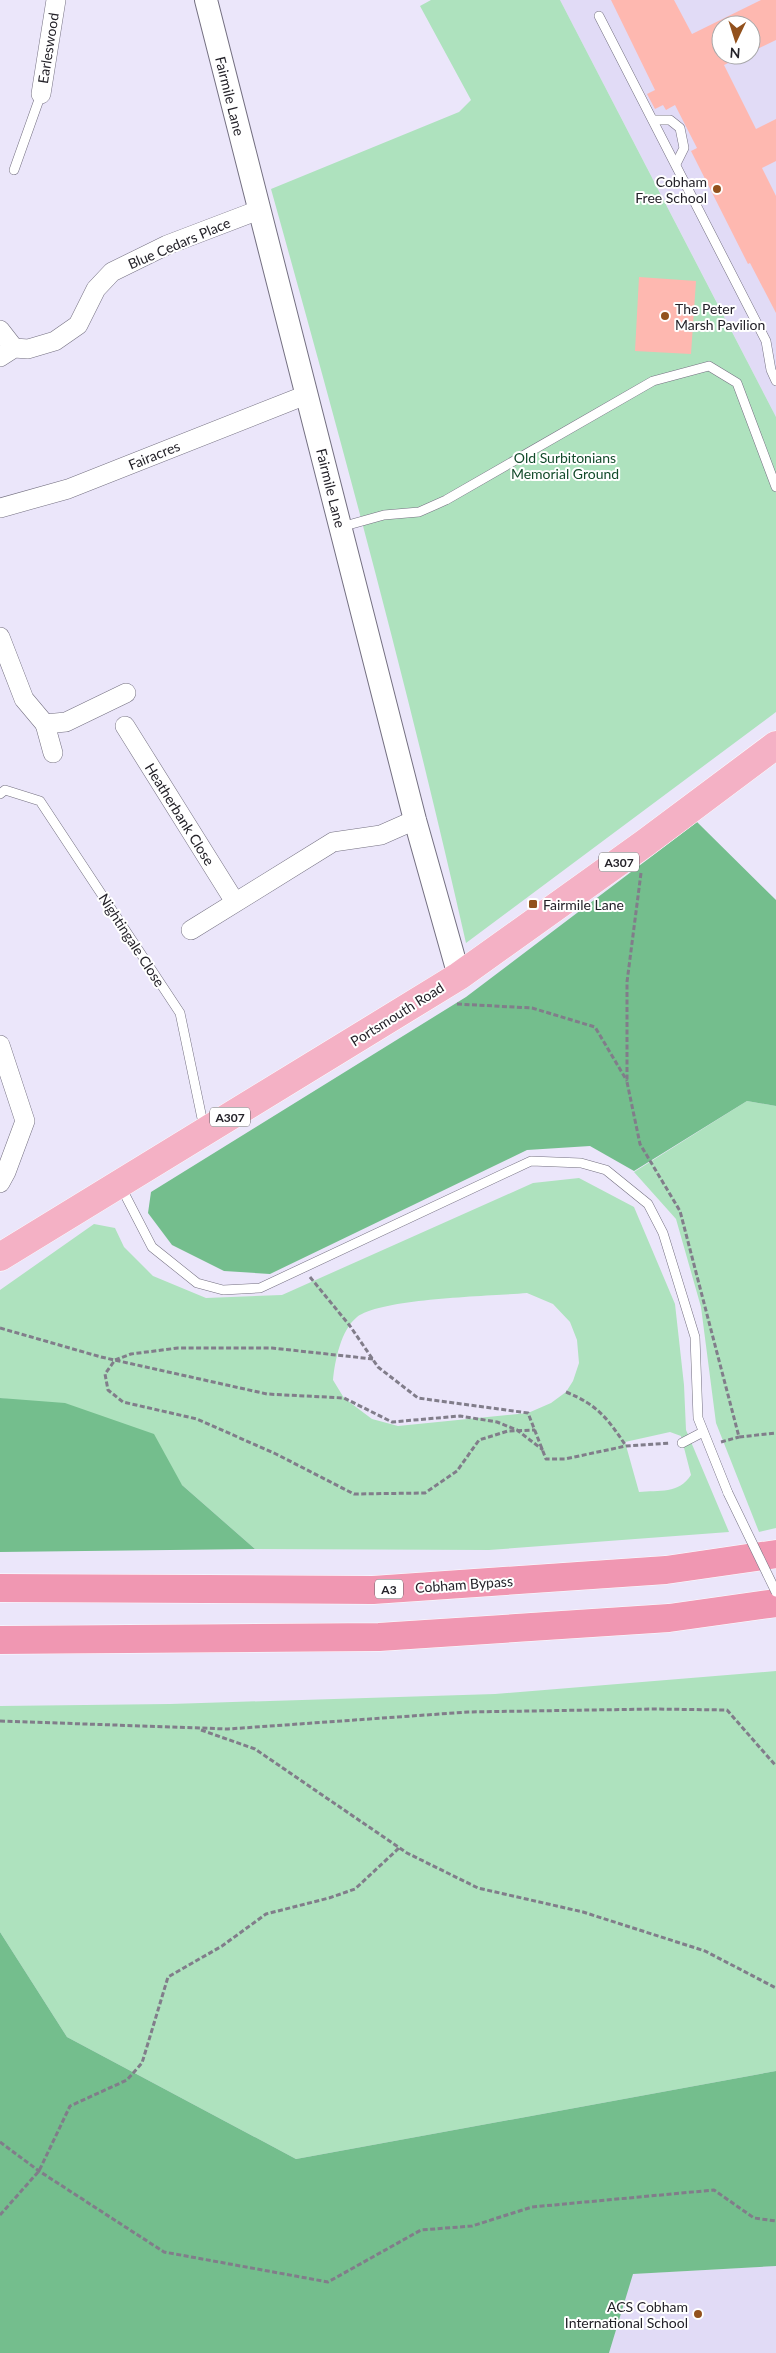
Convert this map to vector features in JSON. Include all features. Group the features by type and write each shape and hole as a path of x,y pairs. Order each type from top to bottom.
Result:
{"highway":[{"name":"Cobham Bypass","path":"0,1588 373,1590 666,1570 776,1554"},
{"path":"0,1640 379,1637 670,1618 776,1603"}],"main road":[{"name":"Portsmouth Road","path":"0,1257 460,976 645,843 776,745"}],"street":[{"name":"Fairmile Lane","path":"206,0 415,820 460,976"},
{"name":"Earleswood","path":"41,94 52,1"},
{"name":"Blue Cedars Place","path":"0,330 7,352 28,349 55,340 78,325 96,289 112,272 168,245 259,210"},
{"name":"Fairacres","path":"0,508 68,489 306,395"},
{"path":"0,637 24,699 44,724 53,753"},
{"path":"44,724 66,722 126,693"},
{"name":"Heatherbank Close","path":"125,726 235,902"},
{"path":"191,930 333,842 381,835 415,820"},
{"path":"0,1044 25,1120 6,1172 0,1183"}],"lane":[{"path":"599,16 766,341 771,370 776,381"},
{"path":"14,170 41,94"},
{"path":"653,120 670,120 680,128 684,148 676,164"},
{"path":"340,528 384,515 418,512 446,500 653,381 709,366 738,384 776,487"},
{"name":"Nightingale Close","path":"0,794 5,790 40,801 180,1013 205,1132"},
{"path":"119,1184 152,1247 197,1283 223,1290 260,1288 531,1161 581,1163 606,1170 648,1204 662,1233 695,1338 698,1418 728,1493 776,1592"},
{"path":"682,1443 703,1432"}],"path":[{"path":"645,843 627,982 627,1082 640,1144 680,1211 740,1436"},
{"path":"453,1004 532,1008 595,1028 627,1082"},
{"path":"314,1282 378,1367 418,1398 528,1413 546,1459 565,1459 626,1446 682,1443"},
{"path":"0,1328 115,1360 267,1394 344,1398 392,1422 460,1416 497,1422 517,1430 543,1450"},
{"path":"373,1359 272,1348 178,1348 131,1354 115,1360 105,1374 108,1390 123,1402 197,1419 276,1454 354,1494 425,1493 457,1471 479,1440 508,1431 535,1430"},
{"path":"566,1392 581,1398 608,1418 626,1446"},
{"path":"716,1443 740,1436 776,1433"},
{"path":"0,1721 228,1729 468,1712 653,1709 728,1710 776,1766"},
{"path":"196,1728 256,1749 399,1848 478,1888 583,1912 705,1951 776,1988"},
{"path":"0,2215 38,2172 70,2106 127,2080 142,2063 168,1977 222,1946 266,1914 329,1898 355,1889 399,1848"},
{"path":"0,2142 38,2172 164,2252 328,2282 421,2230 472,2226 532,2208 714,2190 754,2218 776,2221"}],"shaded area":[{"name":"Cobham Free School","path":"560,0 776,0 776,417"},
{"name":"ACS Cobham International School","path":"776,2266 776,2353 609,2353 632,2274"}],"green space":[{"name":"Old Surbitonians Memorial Ground","path":"431,0 560,0 776,417 776,712 466,943 373,565 271,189 459,112 471,100 420,6"},
{"path":"697,822 776,900 776,1106 747,1101 634,1171 590,1146 527,1150 270,1274 224,1271 172,1245 148,1213 151,1192 466,997"},
{"path":"747,1101 776,1106 776,1528 759,1532 716,1423 701,1307 676,1219 634,1172"},
{"path":"579,1178 634,1207 675,1304 684,1385 686,1430 729,1532 489,1550 255,1549 182,1485 6,1399 0,1398 0,1290 94,1224 115,1228 124,1247 153,1276 206,1298 282,1295 533,1183","holes":["527,1293 553,1304 570,1322 577,1340 579,1363 573,1381 566,1392 551,1403 528,1413 398,1426 372,1419 344,1398 333,1380 337,1355 343,1337 357,1317 370,1311 389,1306 438,1299","670,1432 681,1436 691,1475 686,1481 675,1488 639,1492 625,1442"]},
{"path":"0,1398 65,1403 154,1434 182,1485 255,1549 0,1552"},
{"path":"776,1671 776,2071 296,2159 67,2037 0,1932 0,1706 170,1704 495,1694"},
{"path":"0,1932 67,2037 296,2159 776,2071 776,2266 633,2274 609,2353 0,2353"}],"building":[{"path":"611,0 674,0 692,34 711,25 711,65 724,65 756,129 776,119 776,161 762,168 776,196 776,313 750,263 748,264 691,151 697,148 675,105 666,110 663,105 655,109 647,94 655,90"},
{"path":"761,0 776,0 776,40 761,47 761,15 731,15"},
{"name":"The Peter Marsh Pavilion","path":"639,277 696,281 691,354 635,351"}],"place":[{"name":"Cobham Free School","path":"717,189"},
{"name":"The Peter Marsh Pavilion","path":"665,316"},
{"name":"Fairmile Lane","path":"533,904"},
{"name":"ACS Cobham International School","path":"698,2314"}]}
